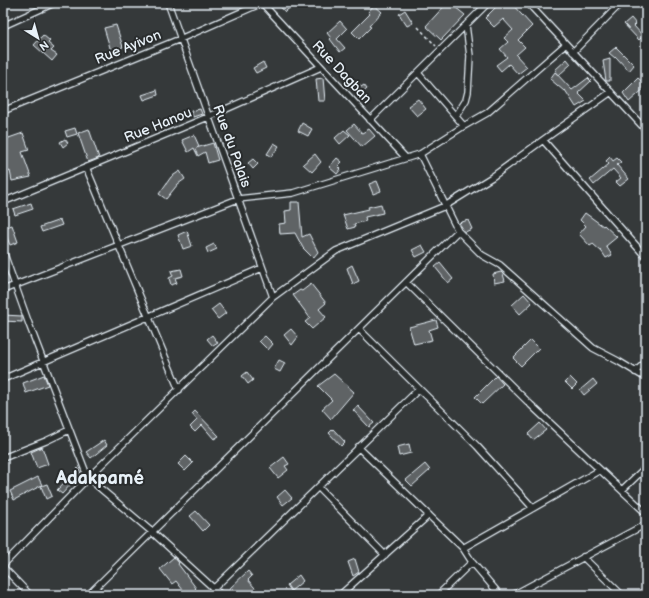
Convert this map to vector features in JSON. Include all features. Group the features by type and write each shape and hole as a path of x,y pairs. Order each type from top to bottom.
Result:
{"street":[{"path":"3,26 54,3"},
{"name":"Rue du Palais","path":"168,3 273,297"},
{"name":"Rue Ayivon","path":"3,111 262,3"},
{"name":"Rue Dagban","path":"262,3 405,157"},
{"path":"370,120 488,3"},
{"path":"528,3 646,130"},
{"path":"573,52 621,3"},
{"path":"456,116 466,100 468,92 470,56 466,25"},
{"path":"3,290 238,199 293,193 405,157 420,154 487,113 566,44"},
{"name":"Rue Hanou","path":"3,202 208,117 321,67"},
{"path":"418,72 464,126"},
{"path":"30,595 3,566 88,478 273,297 336,251 445,206 492,177 611,92"},
{"path":"543,140 646,257"},
{"path":"420,154 458,231 482,255 500,265 593,348 646,378"},
{"path":"86,167 179,390"},
{"path":"88,595 458,231"},
{"path":"3,251 43,362 88,478 152,532 221,595"},
{"path":"3,379 262,268"},
{"path":"406,282 530,405 646,512"},
{"path":"359,329 477,446 533,508"},
{"path":"635,372 646,362"},
{"path":"207,595 419,389"},
{"path":"3,458 69,430"},
{"path":"358,447 463,548 472,562 500,595"},
{"path":"622,490 646,467"},
{"path":"463,548 600,470"},
{"path":"318,487 384,555"},
{"path":"340,595 429,515"},
{"path":"513,595 646,524"},
{"path":"583,557 622,595"},
{"path":"438,595 472,562"}],"path":[{"path":"418,27 440,50"}],"building":[{"path":"277,3 295,3 285,12"},
{"path":"447,3 450,3 465,15 441,40 426,26"},
{"path":"500,3 511,3 532,26 518,40 525,47 516,55 527,67 518,74 509,64 501,71 496,65 507,57 500,49 508,42 504,38 513,30 503,19 494,27 485,18"},
{"path":"374,5 382,12 369,26 371,27 359,39 352,32 370,14 368,12"},
{"path":"405,10 413,23 407,26 399,14"},
{"path":"631,18 636,24 634,26 643,36 639,40 624,24"},
{"path":"340,21 347,29 337,39 345,48 340,52 327,33"},
{"path":"116,25 123,47 111,51 104,28"},
{"path":"43,35 50,41 48,43 54,48 51,51 57,55 52,61 34,45"},
{"path":"616,47 634,65 629,71 616,57 615,58 609,53"},
{"path":"567,59 571,64 559,75 555,70"},
{"path":"610,59 610,81 606,81 603,61"},
{"path":"263,62 266,68 256,73 253,68"},
{"path":"555,72 572,90 588,78 591,81 578,93 586,101 576,107 565,90 564,91 550,79"},
{"path":"323,78 325,101 318,101 316,79"},
{"path":"638,78 646,85 646,87 629,102 623,93"},
{"path":"359,84 361,87 364,85 367,89 360,95 354,88"},
{"path":"157,90 158,95 144,100 142,95"},
{"path":"418,99 426,109 417,116 408,106"},
{"path":"200,109 202,114 193,117 191,111"},
{"path":"302,123 312,129 308,136 298,131"},
{"path":"354,124 362,133 369,129 375,136 362,147 347,130"},
{"path":"75,128 77,134 67,137 65,131"},
{"path":"89,129 99,158 88,162 78,133"},
{"path":"344,130 350,135 340,144 335,138"},
{"path":"23,133 29,150 22,152 31,177 12,181 10,171 3,174 3,140"},
{"path":"194,135 199,146 196,148 213,143 218,160 208,163 205,152 198,156 194,148 188,152 182,140"},
{"path":"65,139 68,143 63,147 60,142"},
{"path":"274,143 279,146 271,157 267,154"},
{"path":"315,154 321,162 312,172 303,164"},
{"path":"610,157 613,161 617,158 621,162 617,165 629,179 620,186 616,182 621,178 613,169 594,185 590,180 609,164 606,161"},
{"path":"337,158 342,162 338,166 341,169 337,174 329,167"},
{"path":"253,159 258,164 253,169 248,163"},
{"path":"180,171 185,179 178,184 166,199 159,194 171,177"},
{"path":"377,181 381,191 373,194 369,184"},
{"path":"291,202 299,202 302,237 309,234 318,252 313,258 303,248 295,233 280,234 279,224 286,223 285,211 291,210"},
{"path":"31,203 33,209 15,215 13,209"},
{"path":"381,204 383,213 365,217 366,221 354,224 355,227 348,229 343,215 369,209 368,207"},
{"path":"585,213 603,226 604,225 617,237 606,246 612,255 606,258 593,244 590,246 579,234 586,226 580,220"},
{"path":"60,220 62,225 42,232 40,227"},
{"path":"468,220 472,229 465,232 459,223"},
{"path":"12,225 18,242 10,245 3,228"},
{"path":"187,231 192,246 183,249 178,235"},
{"path":"214,244 217,249 208,253 206,248"},
{"path":"422,245 426,252 416,257 412,250"},
{"path":"440,263 453,279 448,283 435,267"},
{"path":"352,265 359,281 353,284 347,268"},
{"path":"181,269 183,276 175,278 177,283 171,285 169,278 173,276 171,271"},
{"path":"501,272 505,281 494,283 493,274"},
{"path":"311,284 326,303 319,309 326,317 312,329 305,322 310,318 293,295 300,290 302,291"},
{"path":"524,294 532,303 520,314 512,305"},
{"path":"219,304 226,313 218,319 211,310"},
{"path":"3,315 22,316 22,322 3,321"},
{"path":"436,320 438,327 429,330 432,340 414,344 409,327"},
{"path":"291,329 298,337 292,345 284,335"},
{"path":"212,335 218,343 213,346 207,339"},
{"path":"265,336 273,344 268,350 259,341"},
{"path":"531,340 539,348 521,366 513,358"},
{"path":"279,360 285,363 280,372 274,369"},
{"path":"247,372 253,380 248,384 242,376"},
{"path":"334,374 354,392 331,419 322,409 332,400 318,386"},
{"path":"44,375 48,385 26,393 23,383"},
{"path":"496,376 503,384 482,404 475,397"},
{"path":"570,377 577,384 572,389 565,382"},
{"path":"593,379 597,384 584,395 580,390"},
{"path":"358,406 374,423 369,427 353,410"},
{"path":"195,411 219,436 214,439 202,425 195,432 190,427 197,420 192,414"},
{"path":"540,423 546,430 533,440 528,434"},
{"path":"333,429 345,442 341,446 329,433"},
{"path":"104,440 107,445 91,458 86,452"},
{"path":"409,444 411,453 399,456 397,447"},
{"path":"42,447 48,464 37,468 31,452"},
{"path":"186,456 193,463 185,471 178,464"},
{"path":"284,457 289,464 285,466 288,470 278,478 270,468"},
{"path":"425,464 430,470 412,486 406,480"},
{"path":"78,468 81,473 62,494 57,490"},
{"path":"38,477 42,485 14,500 10,491"},
{"path":"47,484 52,496 46,499 41,486"},
{"path":"285,490 292,498 283,505 277,497"},
{"path":"196,511 209,525 203,531 190,516"},
{"path":"174,557 200,595 187,595 176,581 172,584 160,569"},
{"path":"355,559 359,572 353,576 348,562"},
{"path":"248,571 252,576 248,580 261,595 235,595 229,589"},
{"path":"299,575 303,581 291,591 287,585"}],"district":[{"name":"Adakpamé","path":"100,478"}]}
